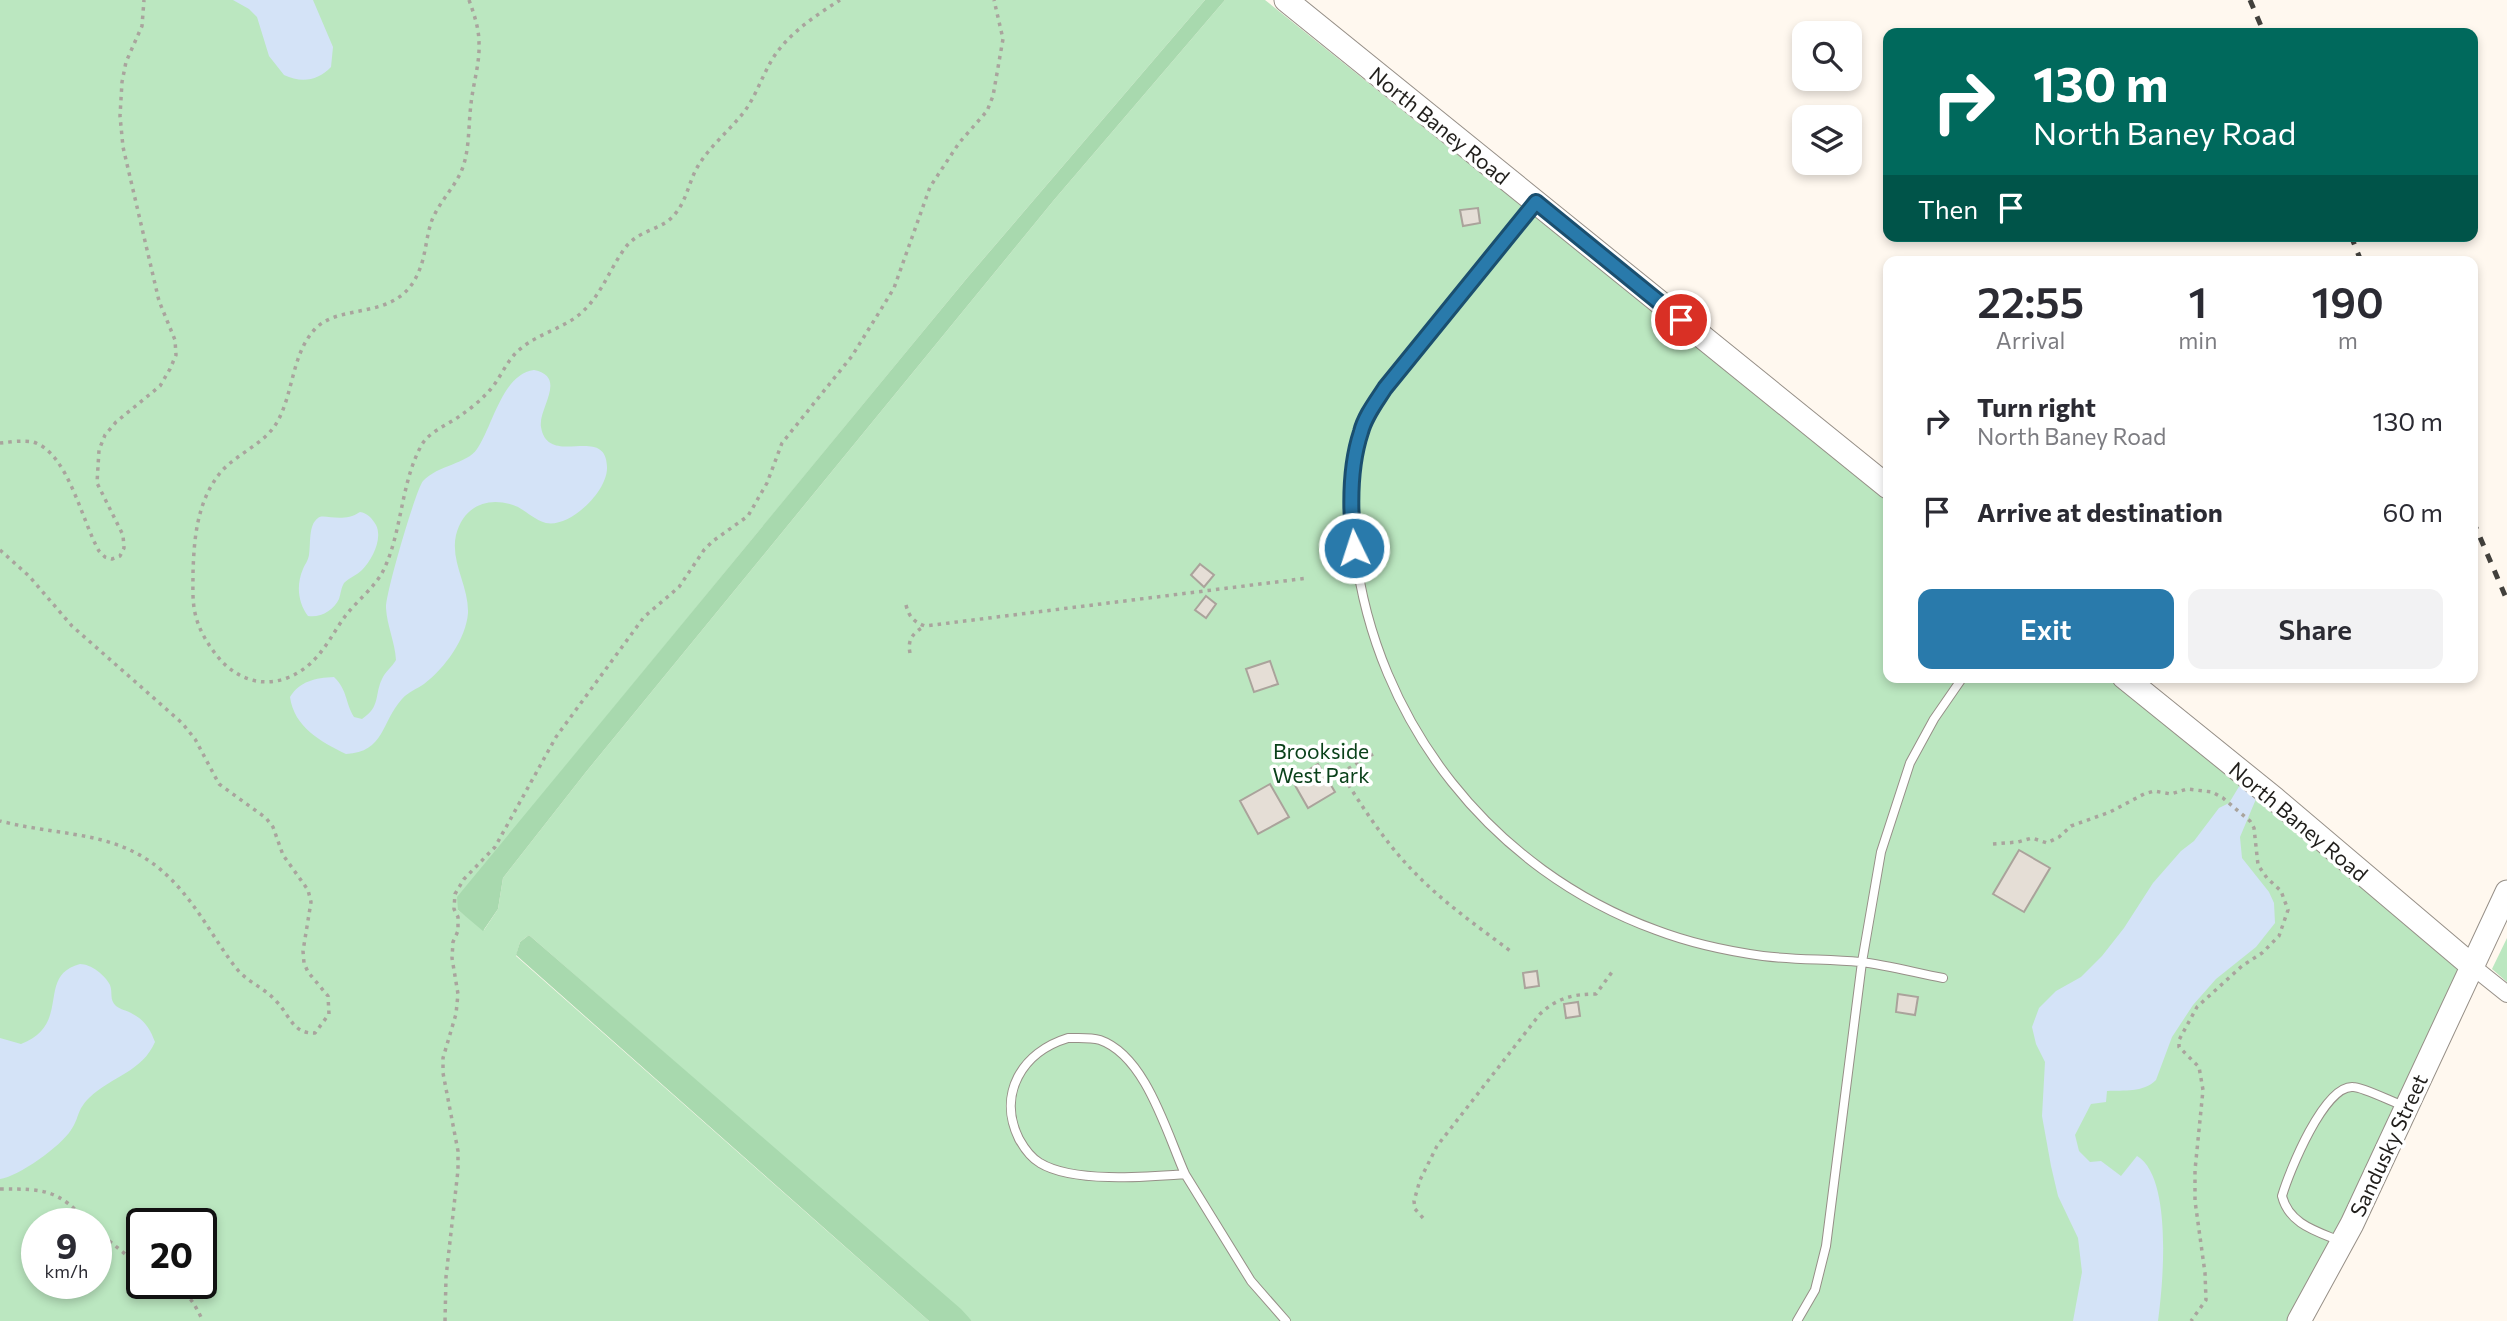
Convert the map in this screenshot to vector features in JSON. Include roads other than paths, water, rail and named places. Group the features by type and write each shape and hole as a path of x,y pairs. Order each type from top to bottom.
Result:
{"street":[{"name":"North Baney Road","path":"1286,0 1883,483"},
{"name":"North Baney Road","path":"2131,683 2275,799 2472,966"},
{"name":"Sandusky Street","path":"2299,1321 2342,1242 2507,892"},
{"path":"2472,966 2507,994"}],"lane":[{"path":"1536,202 1385,388 1361,431 1352,477 1352,531 1356,565 1372,630 1392,687 1422,741 1447,777 1473,807 1522,855 1602,907 1668,934 1731,951 1786,958 1862,962 1944,978"},
{"path":"1797,1321 1815,1290 1824,1259 1862,962 1881,852 1910,763 1934,719 1959,683"},
{"path":"1185,1174 1097,1177 1058,1171 1041,1164 1024,1148 1012,1123 1010,1108 1015,1081 1037,1054 1052,1043 1068,1038 1090,1038 1110,1045 1131,1062 1142,1078 1185,1174 1251,1281 1286,1321"},
{"path":"2342,1242 2305,1226 2290,1215 2285,1206 2282,1196 2285,1185 2303,1147 2328,1102 2339,1091 2353,1087 2406,1107"}],"water":[{"path":"233,0 313,0 333,47 331,67 315,78 297,79 284,75 269,56 257,17"},
{"path":"534,370 549,379 549,394 541,419 546,439 554,445 565,447 597,448 604,454 607,467 601,487 576,514 556,523 542,522 508,503 489,502 472,509 460,524 455,545 468,613 459,643 447,661 424,684 402,699 381,734 368,748 346,754 318,739 297,717 290,697 298,687 309,681 334,677 342,687 354,717 362,719 372,710 382,679 396,660 387,615 387,599 419,488 423,481 436,471 466,458 477,449 506,391 523,374"},
{"path":"360,512 371,518 378,531 373,555 362,570 344,583 334,607 322,614 308,616 300,600 299,587 309,557 310,535 315,521 321,517 340,518"},
{"path":"2240,785 2256,799 2240,837 2242,858 2269,892 2274,903 2275,923 2256,947 2216,979 2193,1005 2172,1037 2156,1080 2139,1089 2107,1091 2106,1102 2091,1104 2075,1135 2079,1151 2090,1162 2101,1161 2121,1176 2137,1156 2148,1168 2156,1186 2163,1233 2158,1321 2073,1321 2082,1272 2078,1238 2058,1196 2051,1166 2042,1116 2045,1062 2036,1044 2032,1027 2039,1008 2056,991 2081,977 2102,956 2153,883 2181,851 2194,841 2219,808 2229,803"},
{"path":"80,964 93,968 105,978 110,985 114,1003 143,1022 155,1042 134,1067 89,1098 66,1137 28,1167 0,1179 0,1038 21,1044 37,1035 46,1025 51,1013 59,979 67,970"}],"railway":[{"path":"2250,0 2262,28"},
{"path":"2353,242 2359,256"},
{"path":"2478,533 2507,600"}],"park label":[{"name":"Brookside West Park","path":"1321,762"}]}
